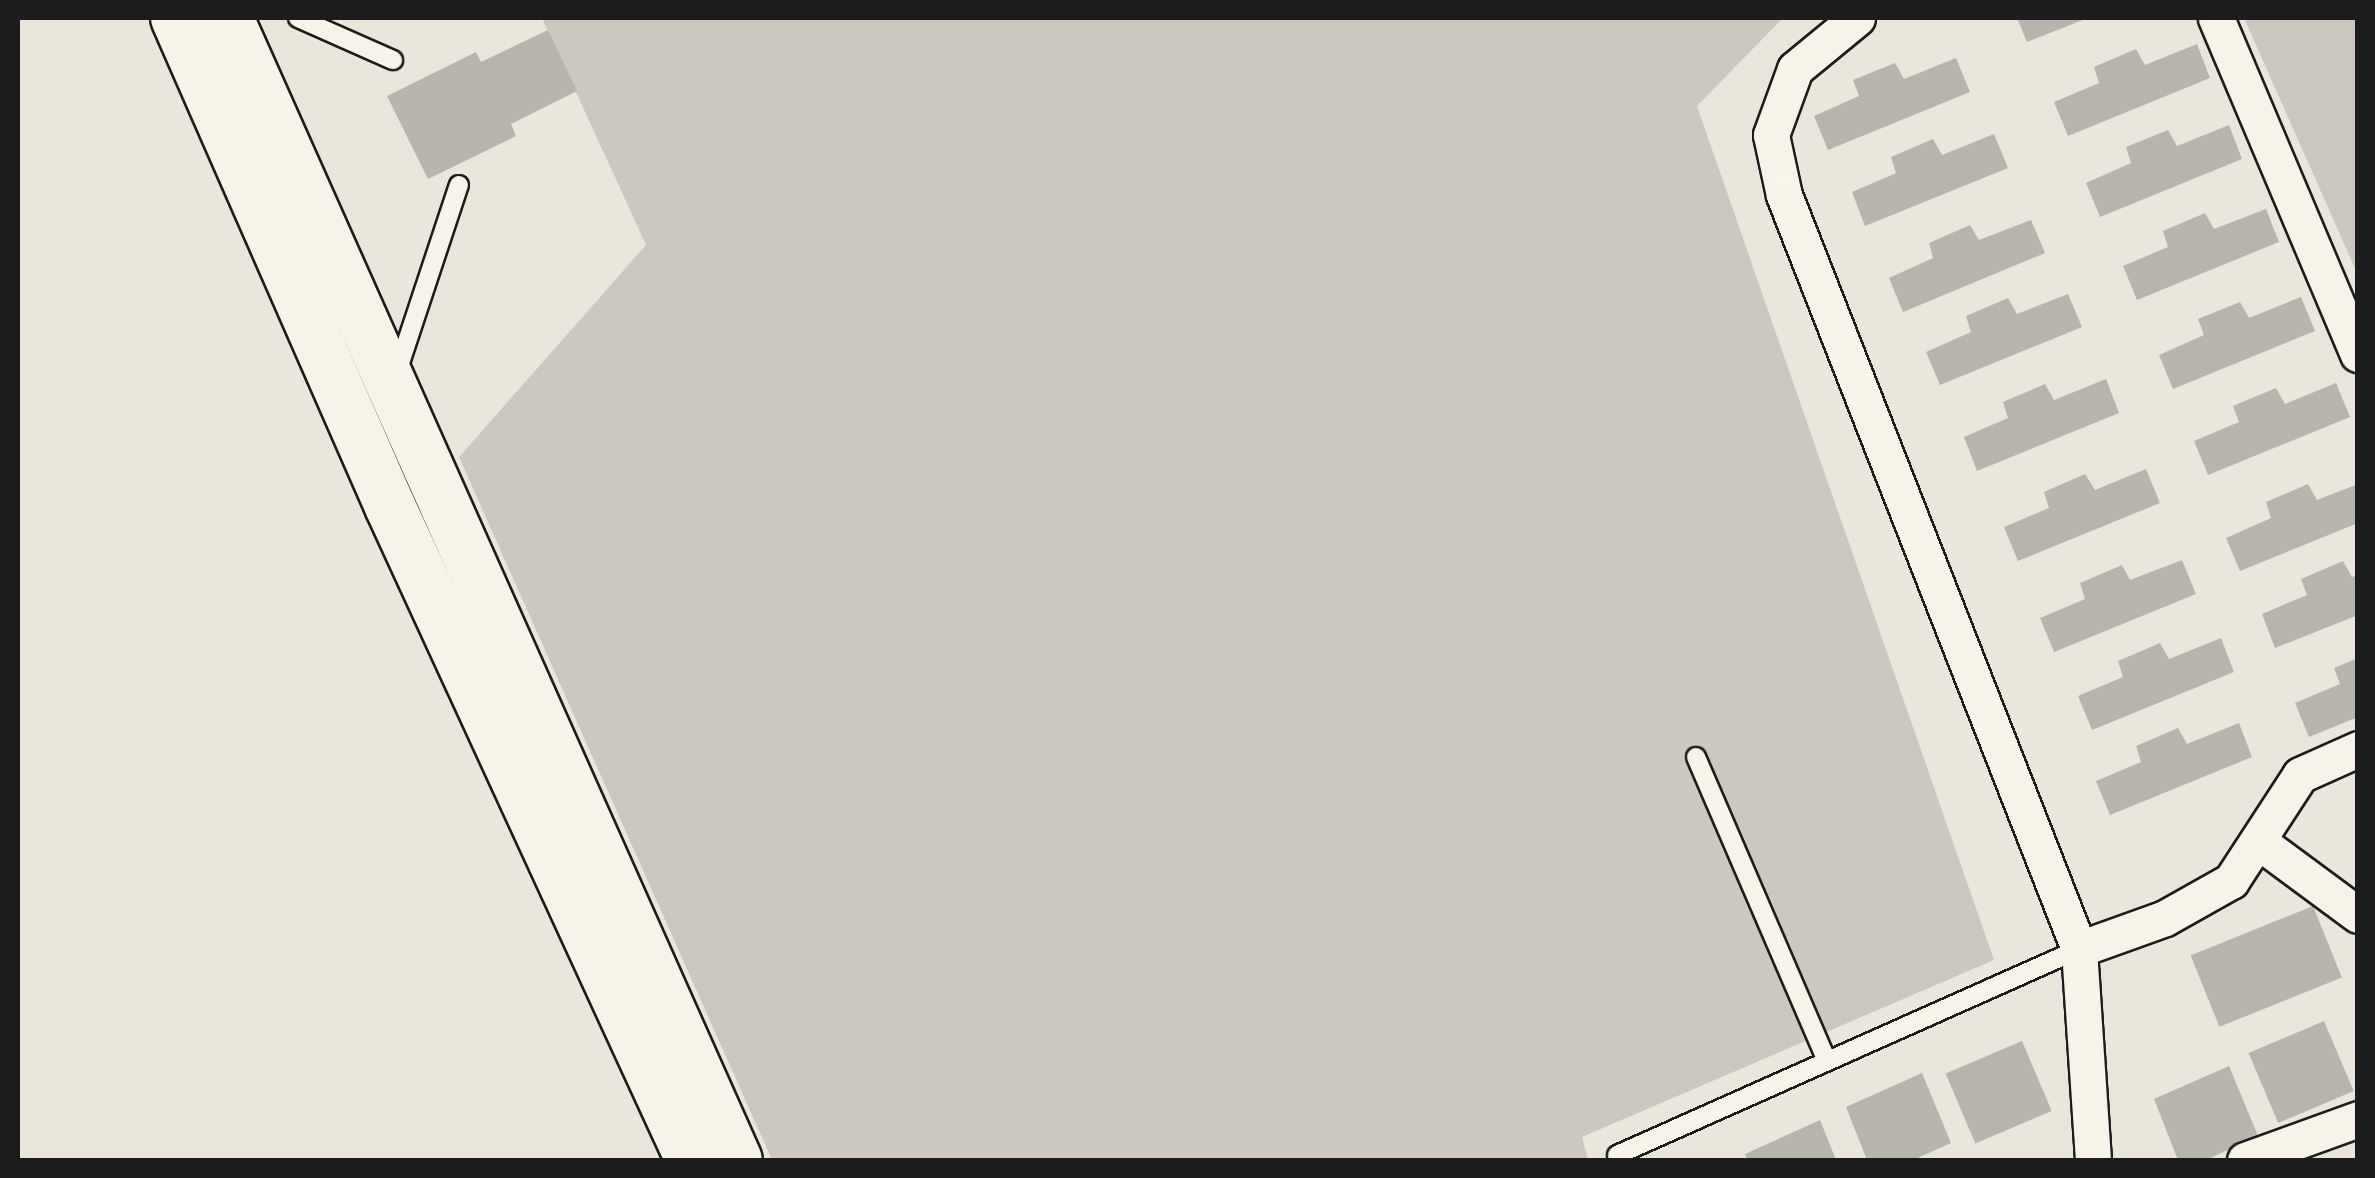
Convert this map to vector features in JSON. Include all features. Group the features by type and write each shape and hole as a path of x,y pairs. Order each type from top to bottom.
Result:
{"main road":[{"path":"176,18 390,506 691,1160"},
{"path":"228,18 391,392 737,1160"}],"street":[{"path":"1857,18 1795,70 1771,136 1784,195 2079,949 2093,1160"},
{"path":"2216,18 2358,354"},
{"path":"2079,949 2165,918 2231,881 2300,776 2358,749"},
{"path":"2258,841 2358,915"},
{"path":"2245,1160 2358,1118"}],"lane":[{"path":"298,18 393,60"},
{"path":"391,392 459,185"},
{"path":"1696,756 1826,1062"},
{"path":"1617,1155 2079,949"}],"shaded area":[{"path":"542,18 1783,18 1697,106 1994,960 1582,1137 1588,1160 772,1160 459,457 646,245"},
{"path":"2244,18 2357,18 2357,273"}],"building":[{"path":"2017,18 2088,18 2027,42"},
{"path":"548,30 577,91 511,124 516,136 428,179 387,96 476,52 481,62"},
{"path":"2197,44 2210,78 2068,136 2054,102 2099,83 2094,67 2136,49 2145,65"},
{"path":"1956,58 1970,92 1828,150 1814,116 1859,96 1853,80 1895,63 1904,79"},
{"path":"2229,125 2242,159 2100,217 2086,183 2131,163 2126,147 2168,130 2177,146"},
{"path":"1994,134 2008,168 1865,226 1852,192 1896,173 1891,157 1933,139 1942,155"},
{"path":"2266,209 2279,242 2137,300 2123,266 2168,247 2163,231 2205,213 2214,229"},
{"path":"2031,220 2045,253 1903,312 1889,278 1933,258 1929,243 1970,225 1979,240"},
{"path":"2068,294 2082,327 1940,385 1926,352 1971,332 1966,316 2008,298 2017,314"},
{"path":"2301,297 2315,331 2173,389 2159,355 2204,335 2198,319 2240,302 2249,318"},
{"path":"2106,379 2119,413 1977,471 1964,437 2008,418 2003,402 2045,384 2054,400"},
{"path":"2336,383 2350,417 2208,475 2194,441 2239,422 2233,406 2276,388 2285,404"},
{"path":"2146,469 2160,503 2018,561 2004,527 2049,508 2044,492 2085,474 2095,490"},
{"path":"2308,484 2317,500 2358,484 2358,523 2240,571 2226,538 2271,518 2266,502"},
{"path":"2182,560 2196,594 2054,652 2040,618 2085,599 2080,583 2122,565 2130,580"},
{"path":"2343,561 2352,577 2358,575 2358,615 2275,648 2262,614 2307,595 2301,579"},
{"path":"2221,638 2234,672 2092,730 2078,696 2123,677 2118,661 2160,643 2169,659"},
{"path":"2358,658 2358,717 2309,737 2295,703 2340,684 2334,668"},
{"path":"2239,723 2252,757 2110,815 2096,781 2141,762 2136,746 2178,728 2187,744"},
{"path":"2313,906 2342,977 2219,1027 2191,955"},
{"path":"2324,1021 2354,1091 2278,1123 2249,1053"},
{"path":"2022,1041 2052,1111 1975,1143 1946,1073"},
{"path":"2229,1066 2258,1136 2206,1160 2178,1160 2154,1099"},
{"path":"1922,1073 1951,1143 1913,1160 1867,1160 1846,1107"},
{"path":"1820,1120 1836,1160 1747,1160 1745,1154"}]}
